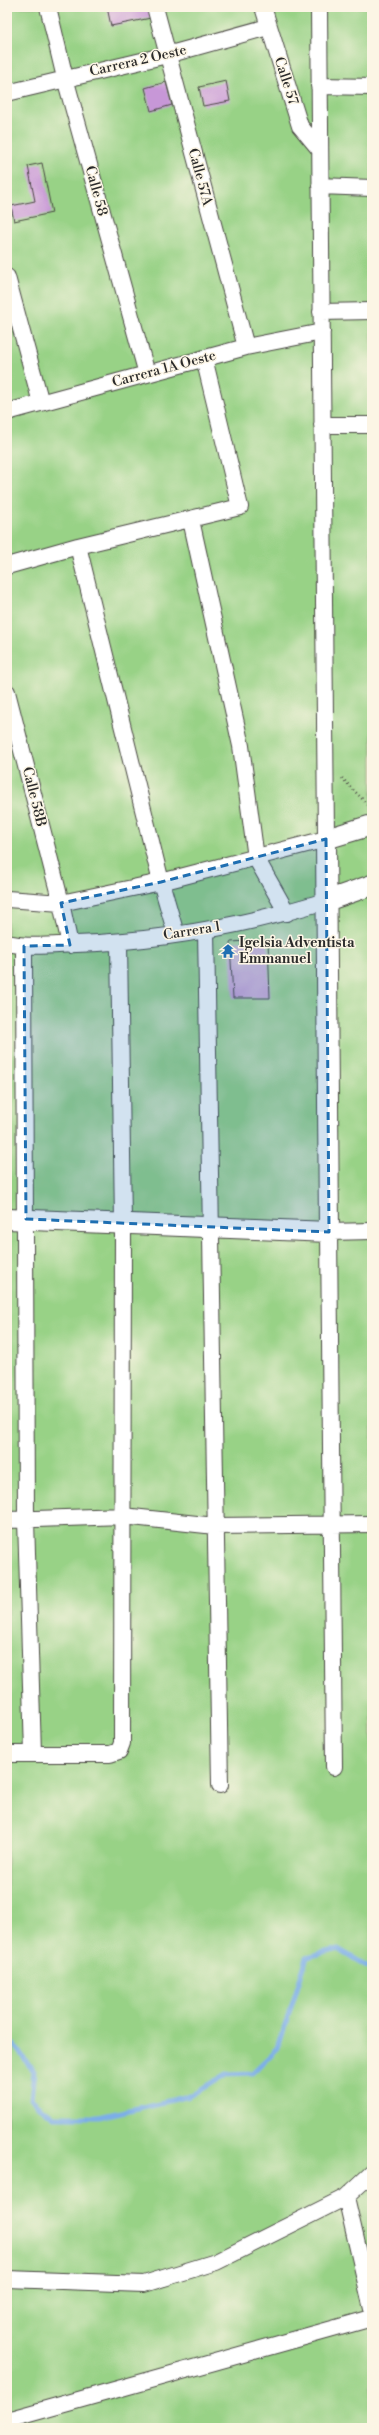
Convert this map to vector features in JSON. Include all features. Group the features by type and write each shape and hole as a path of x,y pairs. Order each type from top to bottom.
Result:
{"street":[{"name":"Calle 58","path":"48,7 65,78 147,374"},
{"name":"Calle 57A","path":"155,7 246,347"},
{"name":"Calle 57","path":"263,7 300,126 320,150"},
{"path":"319,7 334,1767"},
{"name":"Carrera 2 Oeste","path":"7,93 167,55 268,27"},
{"path":"319,86 372,87"},
{"path":"320,186 372,188"},
{"path":"7,277 41,403"},
{"path":"321,312 372,312"},
{"name":"Carrera 1A Oeste","path":"7,412 246,347 322,332"},
{"path":"7,566 78,546 240,507 204,358"},
{"path":"322,425 372,425"},
{"path":"191,520 241,746 256,858 287,913"},
{"path":"78,546 161,882 176,934"},
{"name":"Calle 58B","path":"7,692 61,903 70,945"},
{"path":"7,898 61,903 161,882 256,858 372,825"},
{"name":"Carrera 1","path":"7,943 24,946 119,943 206,930 287,913 372,885"},
{"path":"206,930 220,1785"},
{"path":"7,1754 110,1754 119,1751 122,1743 123,1223 119,943"},
{"path":"24,946 16,1219 33,1753"},
{"path":"16,1219 329,1232 372,1231"},
{"path":"7,1520 123,1516 216,1526 372,1524"},
{"path":"7,2279 144,2284 216,2262 346,2197 372,2173"},
{"path":"346,2197 372,2309"},
{"path":"7,2420 372,2318"}],"path":[{"path":"325,763 349,784 372,810"}],"highlighted area":[{"path":"326,839 329,1232 26,1219 24,946 70,945 61,903 161,882"}],"green space":[{"path":"7,7 372,7 372,2428 7,2428"}],"building":[{"path":"107,7 148,7 151,18 111,26"},
{"path":"226,81 230,101 203,106 199,87"},
{"path":"166,82 172,105 151,111 145,88"},
{"path":"42,163 52,213 14,221 11,206 35,201 28,166"},
{"path":"268,940 270,998 233,998 230,942"}],"waterway":[{"path":"7,2044 14,2045 34,2071 31,2099 54,2117 99,2117 190,2096 226,2074 252,2073 278,2048 307,1957 338,1949 372,1969"}],"place":[{"name":"Igelsia Adventista Emmanuel","path":"228,951"}]}
